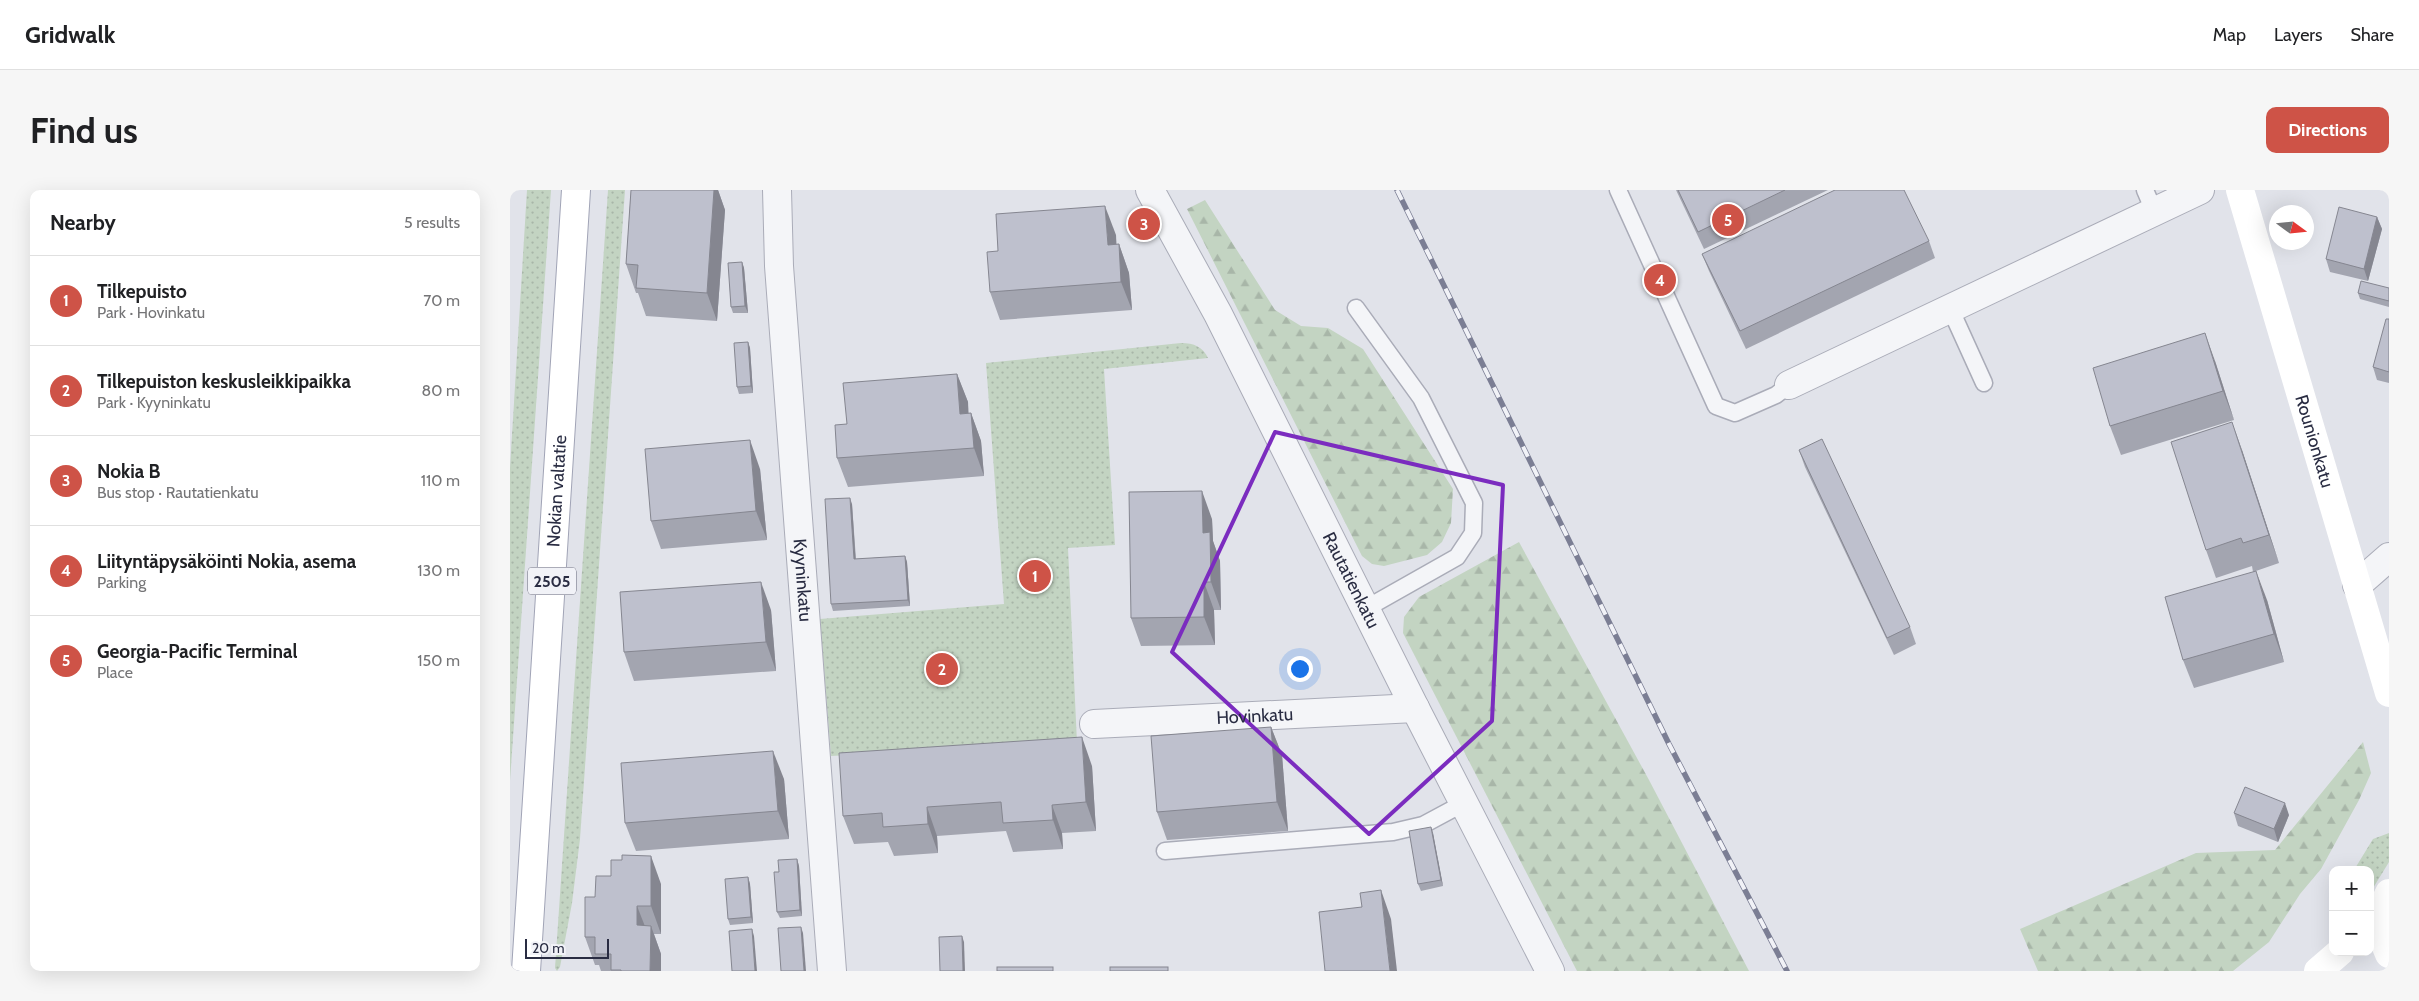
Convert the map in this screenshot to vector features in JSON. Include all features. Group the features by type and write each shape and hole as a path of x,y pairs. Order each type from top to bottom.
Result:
{"main road":[{"name":"Nokian valtatie","path":"526,971 576,190"},
{"name":"Rounionkatu","path":"2240,190 2389,693"},
{"path":"2381,904 2384,943 2389,954"},
{"path":"2318,971 2335,956"}],"street":[{"name":"Kyyninkatu","path":"777,190 780,266 832,971"},
{"name":"Rautatienkatu","path":"1150,190 1218,314 1415,708 1550,971"},
{"path":"1789,385 1950,308 2150,201 2200,190"},
{"path":"2357,585 2389,557"},
{"name":"Hovinkatu","path":"1094,724 1415,708"}],"lane":[{"path":"1618,190 1716,406 1735,413 1776,395 1789,385"},
{"path":"1356,308 1421,398 1474,503 1472,533 1457,556 1366,609"},
{"path":"1950,308 1984,383"},
{"path":"1165,851 1393,832 1423,825 1464,803"}],"highlighted area":[{"path":"1275,432 1503,485 1492,721 1369,834 1172,652"}],"green space":[{"path":"527,190 551,190 510,781 510,468"},
{"path":"608,190 625,190 580,839 572,903 560,967 557,971 555,968"},
{"path":"1205,200 1275,310 1301,326 1328,328 1363,349 1453,489 1451,523 1442,542 1427,555 1384,566 1372,564 1362,556 1187,209"},
{"path":"1181,343 1198,346 1208,358 1104,369 1115,545 1068,548 1077,743 831,756 820,619 1004,604 986,363"},
{"path":"1519,542 1649,780 1749,971 1577,971 1403,633 1404,617 1419,597"},
{"path":"2363,742 2371,773 2359,800 2321,869 2300,894 2269,942 2233,971 2038,971 2020,929 2196,853 2275,850"},
{"path":"2389,833 2389,862 2374,886 2374,866 2356,866 2373,839"}],"building":[{"path":"631,190 714,190 707,293 636,288 638,265 626,264"},
{"path":"1678,190 1785,190 1698,232"},
{"path":"1835,190 1904,190 1929,241 1740,331 1702,254"},
{"path":"1105,206 1108,245 1119,244 1121,282 990,292 987,252 998,251 996,214"},
{"path":"2339,207 2377,217 2364,269 2326,259"},
{"path":"742,262 745,306 731,307 728,263"},
{"path":"2361,281 2389,288 2389,301 2358,293"},
{"path":"2386,319 2389,319 2389,372 2373,367"},
{"path":"2205,333 2223,391 2110,426 2093,368"},
{"path":"748,342 751,386 737,387 734,343"},
{"path":"957,374 960,414 971,413 974,448 837,458 835,425 847,424 843,383"},
{"path":"2232,422 2269,535 2243,543 2241,538 2206,550 2171,442"},
{"path":"1822,439 1910,627 1887,638 1799,450"},
{"path":"750,440 756,511 651,521 645,449"},
{"path":"1202,491 1203,533 1210,532 1211,582 1204,582 1204,617 1131,618 1129,492"},
{"path":"850,498 854,559 905,556 908,600 831,604 825,499"},
{"path":"2256,571 2274,634 2183,660 2165,597"},
{"path":"761,582 766,642 624,652 620,592"},
{"path":"1271,727 1277,802 1157,812 1151,736"},
{"path":"1082,737 1086,802 1052,805 1053,820 1003,823 1001,802 927,807 928,824 883,827 882,813 843,816 839,753"},
{"path":"773,751 778,811 625,823 621,763"},
{"path":"2245,787 2285,803 2274,829 2234,813"},
{"path":"1431,827 1441,880 1418,884 1409,831"},
{"path":"622,855 651,856 651,906 637,906 637,925 651,926 650,971 611,970 611,954 595,954 595,937 585,937 585,897 595,897 596,876 611,876 611,860 622,860"},
{"path":"797,859 800,910 777,912 774,872 779,872 778,860"},
{"path":"748,877 751,917 728,919 725,879"},
{"path":"1381,890 1390,971 1325,971 1319,912 1362,907 1360,893"},
{"path":"801,927 804,971 781,971 778,928"},
{"path":"752,929 755,971 732,971 729,931"},
{"path":"962,936 963,971 940,971 939,937"},
{"path":"997,967 1053,967 1053,971 997,971"},
{"path":"1110,967 1168,967 1168,971 1110,971"}],"railway":[{"path":"1397,190 1669,744 1787,971"}],"place":[{"name":"Georgia-Pacific Terminal","path":"1728,220"},
{"name":"Nokia B","path":"1144,224"},
{"name":"Liityntäpysäköinti Nokia, asema","path":"1660,280"},
{"name":"Tilkepuisto","path":"1035,576"},
{"name":"Tilkepuiston keskusleikkipaikka","path":"942,669"}]}
